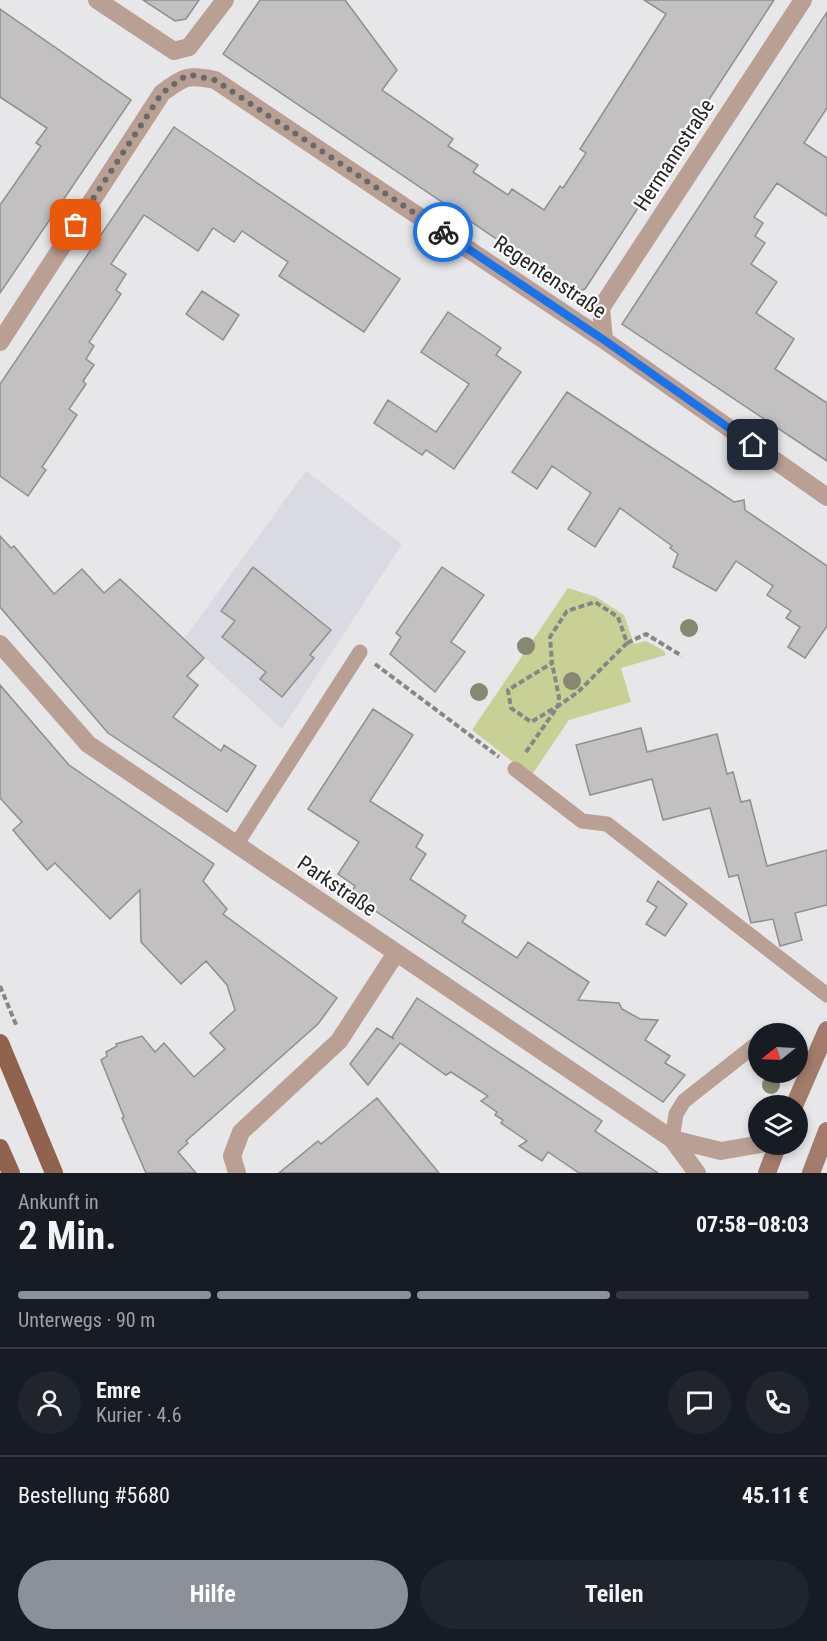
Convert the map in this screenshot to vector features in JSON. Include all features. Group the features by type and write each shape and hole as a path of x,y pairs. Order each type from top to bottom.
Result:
{"main road":[{"path":"799,1095 827,1030"},
{"path":"0,1043 54,1173"},
{"path":"811,1173 827,1131"},
{"path":"0,1148 11,1173"},
{"path":"767,1173 773,1155"}],"street":[{"path":"97,0 174,51 189,47 203,32 225,0"},
{"name":"Hermannstraße","path":"604,340 601,308 802,0"},
{"name":"Regentenstraße","path":"0,342 162,93 184,77 191,75 215,80 604,340 827,497"},
{"name":"Parkstraße","path":"0,644 88,744 672,1139 697,1173"},
{"path":"237,1173 232,1156 241,1132 339,1041 396,953"},
{"name":"Parkstraße","path":"672,1139 722,1151 748,1146"}],"lane":[{"path":"236,845 360,652"},
{"path":"515,769 582,821 607,824 827,995"},
{"path":"672,1139 676,1114 684,1101 748,1051"}],"path":[{"path":"360,652 515,769 558,706 559,697 549,637 567,610 595,602 618,617 627,643"},
{"path":"552,663 507,690 510,708 531,722 578,692 627,643 639,636 646,634 682,656"}],"shaded area":[{"path":"306,471 402,544 282,729 184,639"}],"green space":[{"path":"568,588 596,597 624,615 634,644 646,641 663,650 666,655 621,668 631,702 569,720 531,776 472,730"}],"building":[{"path":"143,0 199,0 186,19 175,21"},
{"path":"260,0 345,0 397,70 382,90 453,139 448,146 478,165 473,172 508,195 512,189 544,210 560,186 563,188 586,153 580,149 666,14 644,0 774,0 585,289 575,292 223,54"},
{"path":"0,9 131,100 0,293 0,205 41,146 36,143 47,128 0,97"},
{"path":"827,12 827,108 804,143 827,158 827,216 777,183 754,217 763,223 755,236 765,243 751,264 777,282 756,313 794,339 775,369 827,403 827,461 622,324"},
{"path":"174,127 400,279 364,332 279,276 288,262 242,231 234,242 213,228 198,251 144,215 111,264 126,274 116,290 121,294 89,342 94,346 86,359 94,365 83,381 86,384 69,409 77,415 42,467 46,470 28,496 0,476 0,384"},
{"path":"202,291 239,315 223,340 186,314"},
{"path":"448,312 501,348 496,355 521,372 454,469 426,450 422,455 374,423 388,400 436,432 469,384 421,352"},
{"path":"567,392 734,502 744,500 745,510 827,566 827,626 805,658 788,647 800,627 786,618 791,611 767,595 773,586 736,561 716,591 673,567 678,554 670,548 672,546 620,508 595,547 568,529 591,493 552,466 537,489 512,472"},
{"path":"0,536 11,548 14,546 54,594 82,569 104,593 120,579 204,658 187,676 198,685 173,717 221,751 224,745 256,766 227,812 108,733 0,607"},
{"path":"253,567 331,630 310,655 314,658 282,697 260,679 266,672 222,637 235,621 221,611"},
{"path":"442,567 484,595 451,642 465,652 435,692 390,654 401,637 396,633"},
{"path":"0,685 69,765 214,864 203,881 227,909 223,914 337,998 318,1024 186,1141 188,1143 178,1152 196,1173 146,1173 122,1118 124,1117 101,1060 107,1056 106,1052 117,1046 116,1044 142,1036 155,1052 164,1043 194,1077 225,1049 210,1033 235,1010 227,985 206,961 181,984 141,942 140,890 110,919 55,863 47,870 13,830 22,822 0,798"},
{"path":"373,709 413,735 370,801 423,835 416,847 426,854 410,879 466,916 462,922 517,958 528,942 589,982 578,1000 619,1003 622,1009 640,1019 658,1020 645,1040 670,1056 665,1063 685,1075 663,1102 350,894 355,886 338,874 359,842 308,809"},
{"path":"641,728 647,752 717,734 727,774 733,772 741,802 750,800 767,866 827,850 827,905 795,913 802,940 780,946 773,919 751,923 738,875 729,877 710,808 663,820 652,779 590,795 576,745"},
{"path":"658,881 687,904 665,936 646,924 657,907 647,901"},
{"path":"417,998 602,1121 595,1131 658,1173 579,1173 548,1152 542,1161 519,1146 527,1141 501,1123 503,1120 495,1115 497,1112 481,1101 488,1096 451,1072 446,1075 400,1043 368,1085 350,1064 377,1028 394,1039 392,1037"},
{"path":"377,1098 439,1173 279,1173 318,1141 321,1144"}],"way so far":[{"path":"76,225 162,93 184,77 191,75 215,80 443,232"}],"route":[{"path":"443,232 604,340 753,445"}]}
